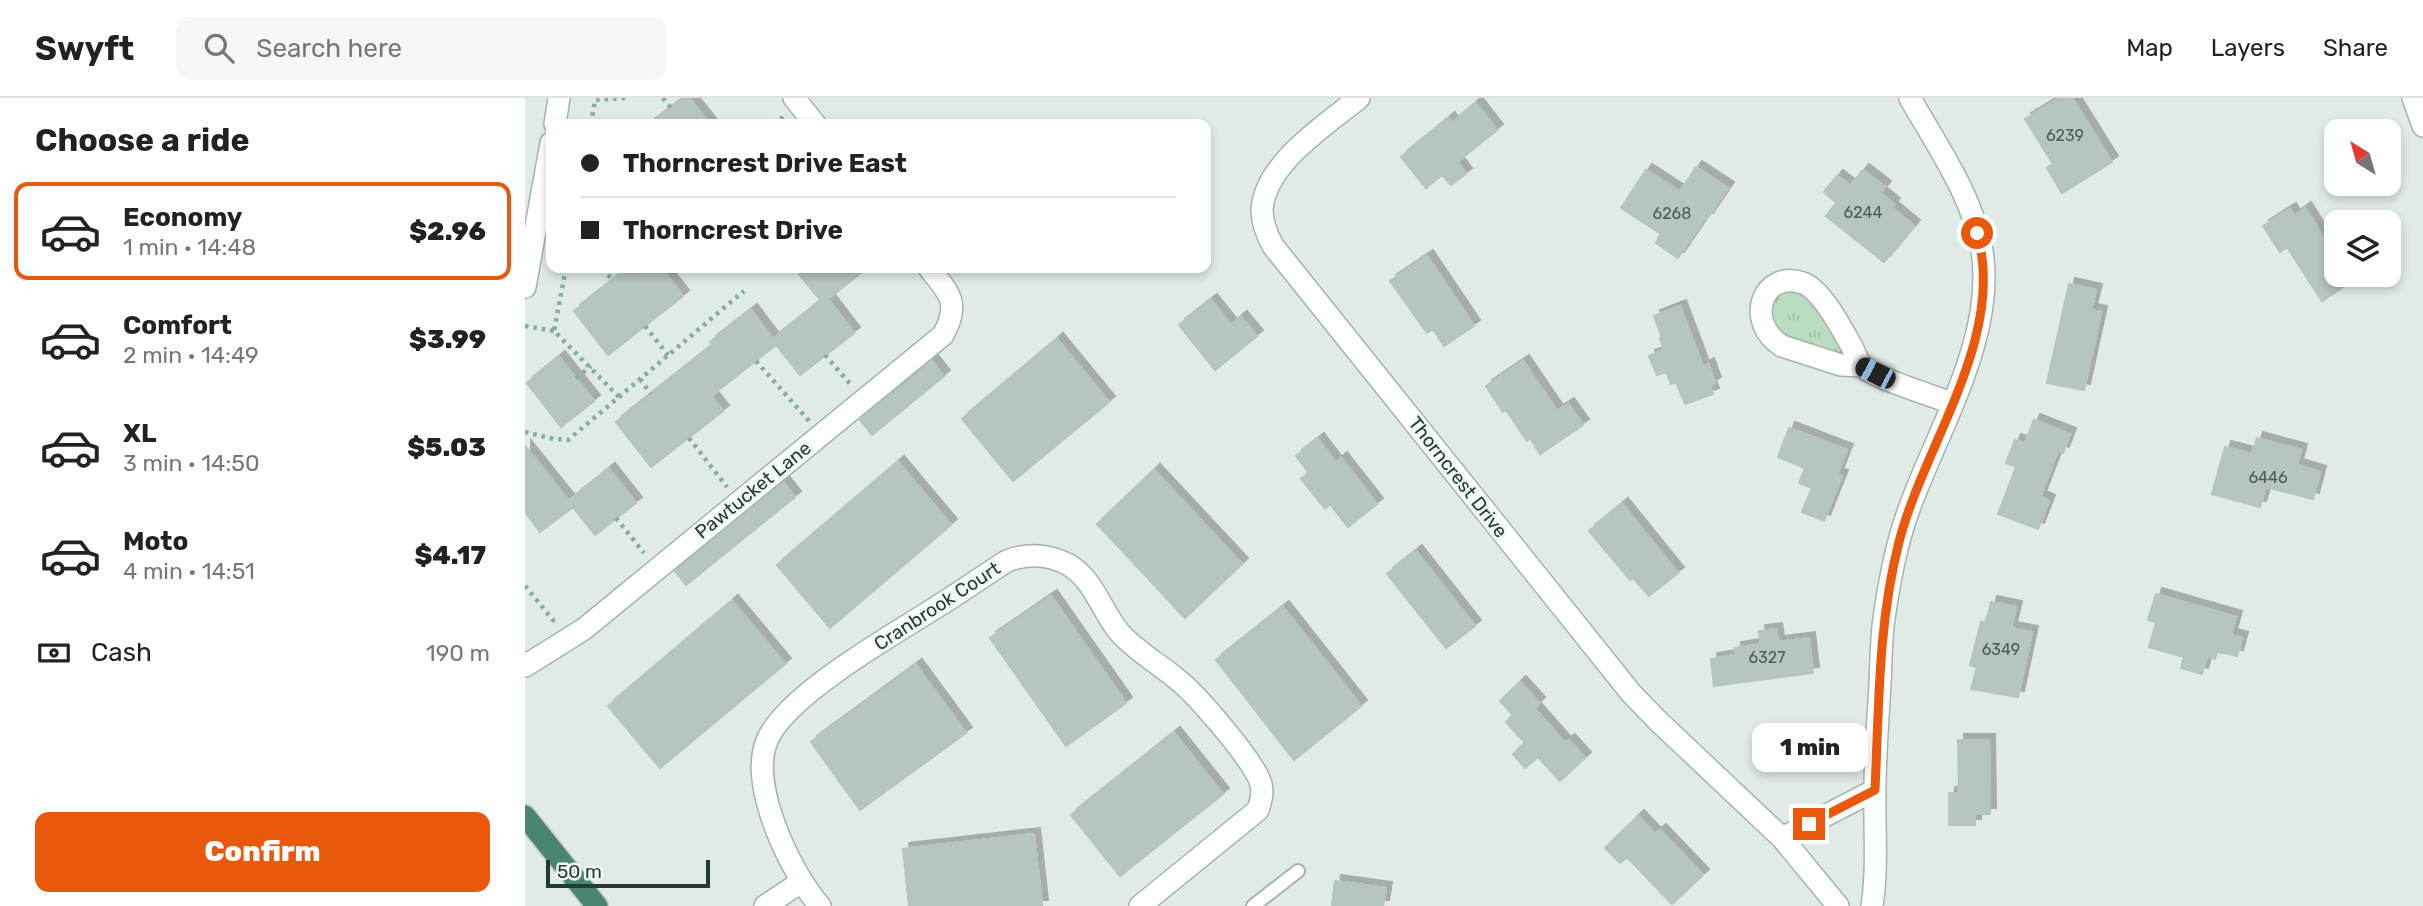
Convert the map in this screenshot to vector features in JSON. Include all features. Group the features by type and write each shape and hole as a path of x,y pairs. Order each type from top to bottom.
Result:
{"highway":[{"path":"525,816 597,906"}],"street":[{"path":"556,119 559,98"},
{"path":"795,98 811,119"},
{"name":"Thorncrest Drive","path":"1359,98 1297,149 1280,167 1269,185 1262,210 1265,230 1273,246 1631,693 1782,838 1838,906"},
{"path":"1872,906 1876,882 1875,790 1883,628 1893,566 1906,516 1952,403 1977,330 1985,277 1981,248 1962,192 1910,98"},
{"path":"2413,98 2423,126"},
{"path":"525,286 546,170"},
{"name":"Pawtucket Lane","path":"525,667 584,629 943,335 953,307 949,293 933,273"},
{"path":"1862,366 1821,296 1814,290 1793,281 1782,282 1769,291 1760,313 1765,330 1782,346 1841,365 1862,366 1888,380 1952,403"},
{"name":"Cranbrook Court","path":"813,904 785,850 766,793 762,771 763,754 773,728 800,701 864,653 1007,561 1020,556 1036,555 1060,561 1083,578 1094,590 1118,631 1192,692 1252,766 1260,782 1262,796 1258,810 1140,906"},
{"path":"1782,838 1875,790"},
{"path":"765,906 801,882"}],"lane":[{"path":"1254,906 1298,871"}],"path":[{"path":"592,119 595,100 626,98"},
{"path":"663,98 671,108"},
{"path":"554,331 565,273"},
{"path":"607,273 613,280"},
{"path":"525,432 568,440 744,291"},
{"path":"525,326 554,331 619,397"},
{"path":"645,326 669,355"},
{"path":"825,355 856,390"},
{"path":"756,361 813,425"},
{"path":"576,378 591,366"},
{"path":"640,379 651,394"},
{"path":"689,438 731,492"},
{"path":"616,518 649,559"}],"green space":[{"path":"1785,291 1798,291 1816,307 1843,354 1805,345 1784,335 1772,316 1771,302"}],"building":[{"path":"684,98 689,98 706,119 657,119"},
{"path":"2060,98 2072,98 2112,162 2062,193 2047,168 2053,164 2025,119"},
{"path":"1476,103 1497,130 1457,162 1466,174 1451,185 1442,175 1426,188 1401,157 1449,118 1452,123"},
{"path":"1696,167 1728,188 1678,258 1656,243 1661,234 1621,208 1646,170 1680,192"},
{"path":"1863,170 1885,187 1880,193 1894,204 1891,207 1914,226 1884,262 1826,216 1836,203 1824,192 1837,176 1850,186"},
{"path":"2305,208 2324,238 2324,287 2343,287 2322,301 2287,247 2280,252 2263,226 2290,209 2294,216"},
{"path":"1427,256 1474,326 1444,346 1433,329 1427,333 1390,281"},
{"path":"622,273 665,273 683,296 608,355 574,311"},
{"path":"798,273 861,273 828,299 854,333 800,375 776,345 711,396 723,411 651,467 616,422 713,345 710,342 751,310 773,339 821,301"},
{"path":"2069,284 2096,290 2091,310 2101,312 2084,390 2047,383"},
{"path":"1211,300 1231,325 1241,317 1257,336 1215,370 1179,325"},
{"path":"1680,306 1703,367 1708,364 1715,383 1710,386 1713,394 1685,404 1676,382 1671,384 1666,372 1657,375 1649,356 1664,350 1654,316"},
{"path":"1057,339 1109,402 1013,481 962,419"},
{"path":"559,357 594,401 561,427 527,383"},
{"path":"932,361 944,376 872,435 860,420"},
{"path":"1523,361 1557,411 1568,404 1583,425 1540,454 1530,438 1527,441 1506,410 1503,412 1486,386"},
{"path":"2034,420 2070,434 2063,453 2058,451 2040,497 2049,501 2038,529 1998,514 2016,467 2006,463 2015,440 2025,443"},
{"path":"1789,428 1847,450 1837,475 1842,476 1824,521 1802,512 1812,488 1799,483 1805,468 1778,457"},
{"path":"2257,438 2301,450 2297,465 2320,472 2313,499 2266,487 2260,507 2212,494 2225,447 2252,454"},
{"path":"1318,439 1336,463 1341,458 1377,504 1348,527 1330,504 1325,509 1301,479 1309,473 1296,456"},
{"path":"525,446 569,501 609,469 636,503 595,535 573,507 540,532 525,512"},
{"path":"898,462 951,525 830,628 777,565"},
{"path":"1154,470 1242,564 1185,618 1097,524"},
{"path":"784,483 795,497 686,585 675,571"},
{"path":"1622,504 1678,573 1649,596 1633,578 1630,580 1589,531"},
{"path":"1416,551 1475,626 1446,648 1387,574"},
{"path":"2156,594 2236,617 2231,635 2242,638 2237,656 2217,651 2215,659 2207,656 2202,674 2181,668 2184,657 2149,647 2156,622 2148,620"},
{"path":"1051,596 1126,703 1066,746 990,638"},
{"path":"732,601 785,664 660,768 608,706"},
{"path":"1991,602 2016,607 2011,628 2032,632 2018,697 1971,689 1977,667 1970,665 1981,622 1986,623"},
{"path":"1283,607 1361,706 1294,760 1216,660"},
{"path":"1776,629 1778,642 1809,638 1813,673 1714,686 1711,659 1736,655 1735,648 1761,644 1759,631"},
{"path":"916,665 966,733 860,810 811,742"},
{"path":"1520,682 1539,703 1534,708 1565,743 1569,740 1585,758 1560,781 1538,757 1525,768 1513,754 1525,743 1506,722 1513,715 1500,701"},
{"path":"1174,733 1223,794 1120,876 1071,815"},
{"path":"1958,740 1989,740 1990,814 1975,814 1975,825 1949,825 1949,793 1959,793"},
{"path":"1638,816 1655,834 1660,830 1703,875 1672,904 1627,857 1620,863 1605,848"},
{"path":"1034,834 1042,906 909,906 903,849"},
{"path":"1335,881 1386,888 1383,906 1332,906"}],"route":[{"path":"1809,824 1875,790 1883,628 1893,566 1906,516 1952,403 1977,330 1985,277 1977,233"}]}
